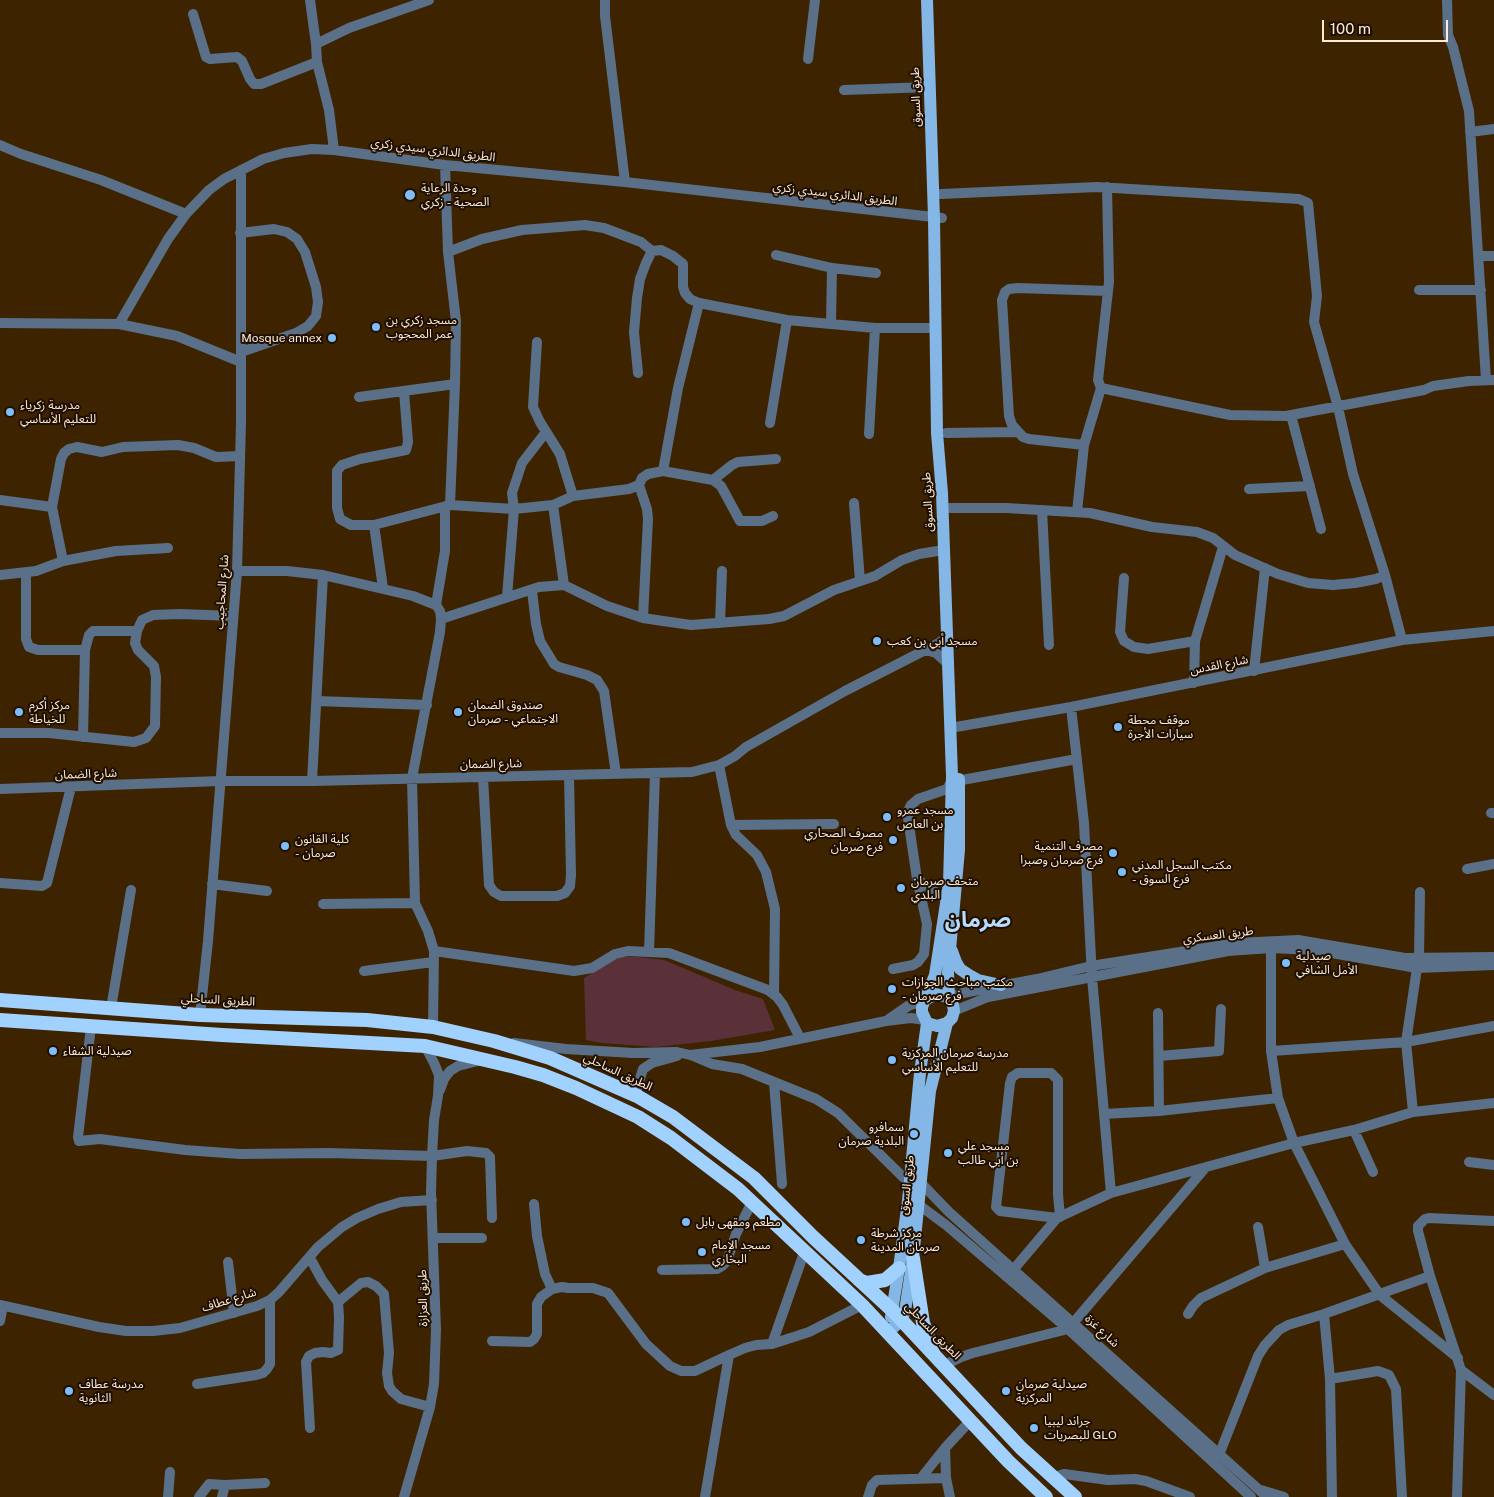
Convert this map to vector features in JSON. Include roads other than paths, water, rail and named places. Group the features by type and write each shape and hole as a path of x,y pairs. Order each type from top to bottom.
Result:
{"highway":[{"name":"الطريق الساحلي","path":"2,1000 200,1015 367,1020 433,1027 494,1041 550,1058 637,1096 673,1118 754,1178 897,1316 1021,1448 1075,1497"},
{"path":"2,1000 2,1020 91,1027 425,1046 543,1075 638,1117 671,1138 752,1202 805,1250 862,1305 1008,1461 1046,1497"},
{"path":"913,1258 923,1323 940,1360"},
{"path":"859,1280 877,1282 885,1280 899,1268"},
{"path":"1008,1461 1021,1448"}],"main road":[{"name":"طريق السوق","path":"928,0 930,88 938,218 950,508 953,728 959,850 948,972 949,998"},
{"name":"طريق السوق","path":"936,0 942,194 938,218 937,433 942,493 948,663 953,728"},
{"name":"طريق السوق","path":"925,1000 936,974 947,900 955,782"},
{"path":"951,947 952,955 960,969 978,980 1001,985"},
{"path":"936,994 949,998 954,1011 952,1018 947,1024 937,1026 926,1022 922,1012 925,1000 936,994"},
{"name":"طريق السوق","path":"897,1316 905,1311 913,1258 913,1203 920,1073 926,1022"},
{"name":"طريق السوق","path":"915,1183 930,1091 947,1024"},
{"name":"طريق السوق","path":"897,1316 899,1268 913,1203"},
{"path":"888,1332 897,1316"}],"street":[{"path":"310,0 317,62 329,110 334,150"},
{"path":"316,44 349,28 429,0"},
{"path":"605,0 605,16 625,182"},
{"path":"808,60 815,0"},
{"path":"1101,388 1230,415 1258,417 1291,415 1424,390 1433,386 1490,380 1482,304 1469,111 1453,47 1448,35 1447,0"},
{"path":"193,14 206,57 210,59 237,57 242,61 250,80 254,84 261,84 317,62"},
{"path":"844,90 930,88"},
{"path":"1470,132 1494,129"},
{"path":"0,145 21,154 101,180 186,214"},
{"name":"الطريق الدائري سيدي زكري","path":"119,324 153,264 186,214 209,190 224,179 263,159 284,153 334,150 445,166 625,182 938,218"},
{"path":"436,605 445,551 455,384 456,321 448,252 445,166"},
{"name":"شارع المحاجيب","path":"200,1015 237,571 241,357 241,170"},
{"path":"1077,512 1084,445 1101,388 1098,380 1108,291 1107,187"},
{"path":"942,194 1107,187 1299,199 1308,204 1317,296 1314,322 1338,407 1353,474 1385,575 1402,640"},
{"path":"448,252 482,239 522,230 585,225 604,228 641,242 652,251 661,250 680,260 683,264 683,287 685,293 690,299 699,303 787,320 875,328 936,328"},
{"path":"0,323 119,324 178,336 241,357 308,326 316,316 318,302 316,287 305,252 297,239 287,232 274,229 240,233"},
{"path":"638,373 634,332 637,298 640,280 652,251"},
{"path":"776,255 832,268 876,273"},
{"path":"1480,256 1494,256"},
{"path":"831,324 832,268"},
{"path":"1084,445 1029,439 1022,437 1012,425 1009,416 1002,300 1005,292 1009,289 1018,288 1108,291"},
{"path":"1419,290 1482,290"},
{"path":"663,471 678,388 699,303"},
{"path":"1482,304 1494,303"},
{"path":"770,423 787,320"},
{"path":"869,434 875,328"},
{"path":"537,342 533,407 560,454 573,496"},
{"path":"359,397 455,384"},
{"path":"404,391 408,442 406,450 360,459 342,465 337,471 337,508 340,519 350,525 374,525 447,506 514,509 553,505 573,496 629,489 639,485"},
{"path":"1291,415 1321,529"},
{"path":"507,597 514,509 512,494 522,464 546,432"},
{"path":"946,433 1017,432"},
{"path":"62,561 52,507 62,459 64,453 69,449 77,447 102,452 123,447 178,445 194,448 216,457 240,456"},
{"path":"713,480 738,462 776,460"},
{"path":"643,618 648,519 647,509 639,485 642,478 648,474 663,471 713,480 721,486 740,521 762,521 773,516"},
{"path":"1248,489 1310,486"},
{"path":"0,500 52,507"},
{"path":"854,503 860,581"},
{"path":"553,505 564,585"},
{"path":"950,508 1090,513 1152,527 1198,532 1214,538 1235,555 1308,583 1333,585 1376,579 1385,575"},
{"path":"1042,510 1049,644"},
{"path":"374,525 383,588"},
{"path":"1194,682 1195,641 1223,547"},
{"path":"0,575 26,573 62,561 116,551 168,548"},
{"path":"441,619 507,597 532,591 539,587 564,585 607,606 643,618 691,625 784,616 834,590 875,576 902,560 919,554 944,550"},
{"path":"1254,671 1265,568"},
{"path":"237,571 287,571 323,575 413,596 436,605 440,611 441,619 427,705 412,778 415,903 428,931 434,951 433,1027"},
{"path":"720,623 722,571"},
{"path":"26,573 26,639 29,648 38,650 85,650"},
{"path":"312,781 323,575"},
{"path":"1124,578 1120,632 1124,641 1134,647 1148,649 1195,641"},
{"path":"532,591 540,641 554,664 597,680 604,691 616,774"},
{"path":"0,733 49,734 134,742 146,738 155,726 156,677 154,666 138,650 135,643 137,631 142,620 153,615 233,616"},
{"path":"83,737 85,650 89,634 93,631 137,631"},
{"name":"شارع القدس","path":"953,728 1071,707 1402,640 1494,632"},
{"name":"شارع الضمان","path":"0,789 220,781 312,781 692,772 719,765 735,756 746,746 845,691 939,643 947,636"},
{"path":"926,650 936,653 948,663"},
{"path":"317,701 427,705"},
{"path":"1071,707 1084,823 1091,966 1111,1193"},
{"path":"893,969 913,965 918,962 924,954 927,924 917,879 908,818 909,806 918,799 947,789 955,782 1077,759"},
{"path":"719,765 731,825 736,835 757,855 767,877 775,909 774,995"},
{"path":"650,952 655,773"},
{"path":"483,777 489,885 494,892 501,896 557,896 565,892 570,886 569,775"},
{"path":"0,883 42,886 47,882 71,787"},
{"path":"731,825 834,824"},
{"path":"1467,869 1494,864"},
{"path":"917,879 947,900"},
{"path":"212,884 267,891"},
{"path":"111,1008 131,890"},
{"path":"1413,1112 1406,1042 1418,962 1420,892"},
{"path":"323,904 415,903"},
{"name":"طريق العسكري","path":"949,998 963,993 1037,979 1091,966 1237,943 1298,940 1405,958 1418,962 1494,957"},
{"path":"1270,948 1271,1051 1278,1098 1294,1142 1345,1244 1380,1295 1458,1358"},
{"name":"طريق العسكري","path":"954,1011 988,997 1228,951 1270,948 1315,950 1418,962 1494,965"},
{"path":"434,951 574,971 592,968 615,954 628,951 669,953 753,984 774,995 783,1005 800,1038"},
{"path":"364,971 433,962"},
{"path":"886,1021 908,1006 925,1000"},
{"path":"1159,1056 1219,1051 1221,1009"},
{"path":"1158,1014 1159,1111"},
{"path":"637,1096 640,1078 643,1070 648,1065 687,1055 750,1049 886,1021 911,1018 926,1022"},
{"path":"1271,1051 1406,1042 1494,1026"},
{"path":"91,1027 79,1141 100,1139 185,1150 240,1154 329,1153 432,1156 467,1151 489,1155 492,1218"},
{"path":"494,1041 633,1053 677,1052 687,1055"},
{"name":"طريق العزازة","path":"404,1497 430,1406 434,1384 436,1330 432,1156 434,1120 438,1096 438,1069 425,1046"},
{"name":"شارع غزة","path":"687,1055 712,1064 742,1070 774,1082 816,1099 838,1113 1014,1270 1252,1493 1266,1497"},
{"name":"طريق العزازة","path":"438,1096 444,1079 450,1071 458,1066 485,1060"},
{"path":"1018,1073 1051,1073 1058,1080 1058,1217 1000,1211 996,1207 1010,1083 1012,1077 1018,1073"},
{"path":"774,1082 782,1184"},
{"path":"1104,1114 1159,1111 1278,1098"},
{"path":"1014,1270 1058,1217 1111,1193 1294,1142 1354,1130 1413,1112 1494,1103"},
{"path":"1354,1130 1373,1172"},
{"path":"1469,1162 1494,1164"},
{"path":"940,1360 961,1357 1071,1325 1206,1166"},
{"name":"شارع عطاف","path":"2,1305 99,1327 126,1331 180,1328 234,1313 270,1300 318,1248 342,1227 357,1218 401,1202 432,1200"},
{"path":"662,1270 717,1269 722,1266 727,1261 736,1234 752,1202"},
{"name":"شارع غزة","path":"913,1203 946,1225 1071,1325 1219,1455 1252,1493"},
{"path":"534,1204 537,1236 545,1274 552,1289"},
{"path":"1457,1497 1461,1370 1430,1276 1418,1231 1421,1222 1430,1218 1494,1221"},
{"path":"1258,1227 1264,1268"},
{"path":"434,1238 482,1238"},
{"path":"1188,1314 1201,1298 1264,1268 1345,1244"},
{"path":"772,1344 805,1250"},
{"path":"310,1258 322,1280 338,1302 338,1350 331,1353 315,1353 309,1356 306,1362 310,1428"},
{"path":"228,1262 234,1313"},
{"path":"1219,1455 1256,1362 1265,1345 1278,1330 1430,1276"},
{"path":"338,1302 361,1283 368,1282 376,1286 384,1294 389,1353 386,1373 389,1386 400,1399 430,1406"},
{"path":"492,1341 530,1342 537,1334 537,1304 541,1297 552,1289 562,1287 593,1288 608,1293 646,1344 670,1366 681,1371 695,1372 729,1355 756,1345 772,1344 809,1332 862,1305"},
{"path":"197,1384 256,1375 263,1373 267,1369 270,1364 270,1300"},
{"path":"0,1321 2,1305"},
{"path":"1324,1314 1330,1379 1332,1497"},
{"path":"705,1497 729,1355"},
{"path":"1461,1370 1494,1395"},
{"path":"1330,1379 1378,1371 1389,1375 1392,1379 1396,1389 1402,1497"},
{"path":"921,1478 970,1421"},
{"path":"945,1448 946,1478 950,1497"},
{"path":"168,1497 170,1472"},
{"path":"1052,1478 1064,1474 1108,1480 1135,1479 1146,1481 1190,1497"},
{"path":"868,1497 872,1485 877,1480 946,1478"},
{"path":"199,1497 209,1484 265,1483"},
{"path":"222,1497 225,1485"},
{"path":"1252,1493 1284,1497"}],"place":[{"name":"وحدة الرعاية الصحية - زكري","path":"410,195"},
{"name":"مسجد زكري بن عمر المحجوب","path":"376,327"},
{"name":"Mosque annex","path":"332,338"},
{"name":"مدرسة زكرياء للتعليم الأساسي","path":"10,412"},
{"name":"مسجد أبي بن كعب","path":"877,641"},
{"name":"مركز أكرم للخياطة","path":"19,712"},
{"name":"صندوق الضمان الاجتماعي - صرمان","path":"458,712"},
{"name":"موقف محطة سيارات الأجرة","path":"1118,727"},
{"name":"مسجد عمرو بن العاص","path":"887,817"},
{"name":"مصرف الصحاري فرع صرمان","path":"893,840"},
{"name":"كلية القانون - صرمان","path":"285,846"},
{"name":"مصرف التنمية فرع صرمان وصبرا","path":"1113,853"},
{"name":"مكتب السجل المدني - فرع السوق","path":"1122,872"},
{"name":"متحف صرمان البلدي","path":"901,888"},
{"name":"صيدلية الأمل الشافي","path":"1286,963"},
{"name":"مكتب مباحث الجوازات - فرع صرمان","path":"892,989"},
{"name":"صيدلية الشفاء","path":"53,1051"},
{"name":"مدرسة صرمان المركزية للتعليم الأساسي","path":"892,1060"},
{"name":"سمافرو البلدية صرمان","path":"914,1134"},
{"name":"مسجد علي بن أبي طالب","path":"948,1153"},
{"name":"مطعم ومقهى بابل","path":"686,1222"},
{"name":"مركز شرطة صرمان المدينة","path":"861,1240"},
{"name":"مسجد الإمام البخاري","path":"702,1252"},
{"name":"مدرسة عطاف الثانوية","path":"69,1391"},
{"name":"صيدلية صرمان المركزية","path":"1006,1391"},
{"name":"جراند ليبيا للبصريات GLO","path":"1034,1428"}],"district":[{"name":"صرمان","path":"978,920"}]}
